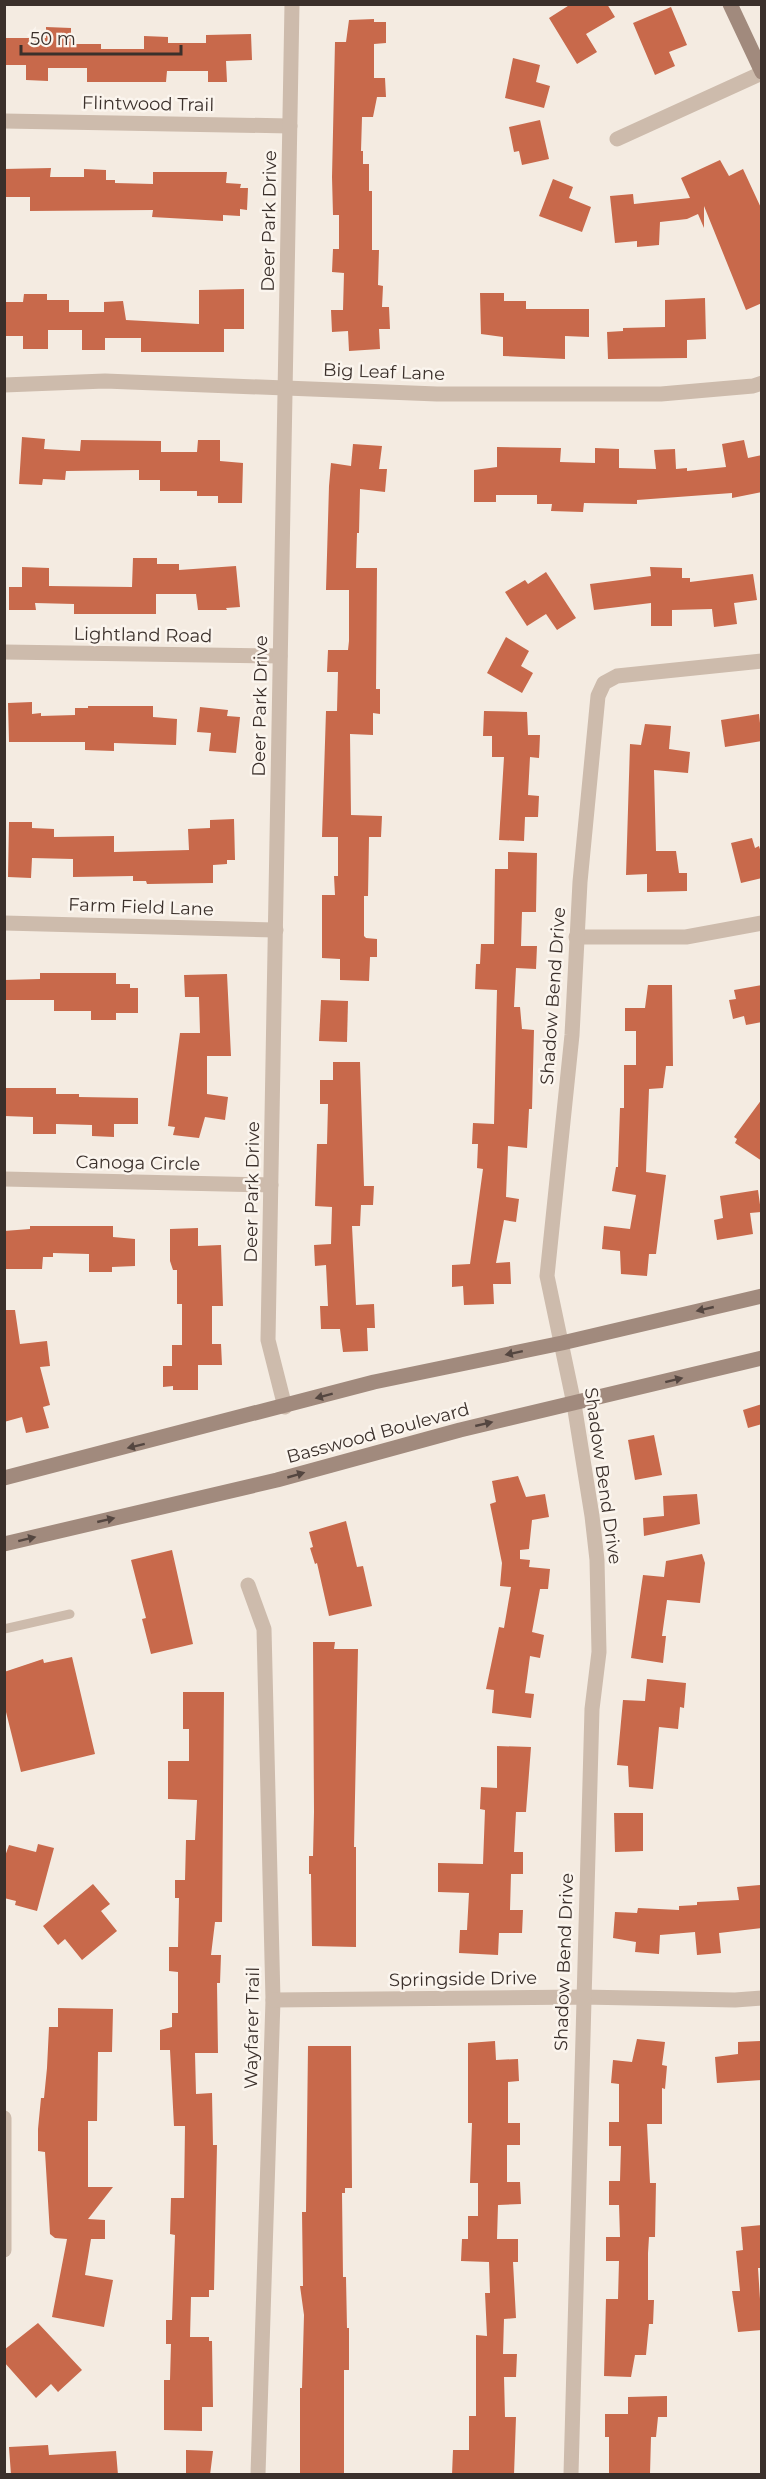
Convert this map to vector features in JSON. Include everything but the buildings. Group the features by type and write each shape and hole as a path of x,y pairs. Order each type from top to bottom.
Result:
{"main road":[{"path":"730,4 762,73"},
{"path":"4,1478 285,1407 374,1382 562,1343 762,1296"},
{"name":"Basswood Boulevard","path":"4,1544 277,1480 460,1430 762,1358"}],"street":[{"name":"Deer Park Drive","path":"285,1407 268,1340 292,4"},
{"path":"618,139 762,73"},
{"name":"Flintwood Trail","path":"4,121 290,126"},
{"name":"Big Leaf Lane","path":"4,385 105,381 438,394 661,394 753,386 762,383"},
{"name":"Lightland Road","path":"4,652 280,656"},
{"name":"Shadow Bend Drive","path":"571,2475 582,1997 592,1709 599,1652 596,1549 574,1404 547,1276 572,1035 576,937 598,696 604,683 617,676 762,661"},
{"name":"Farm Field Lane","path":"4,923 276,930"},
{"path":"576,937 686,937 762,923"},
{"name":"Canoga Circle","path":"4,1179 271,1185"},
{"name":"Wayfarer Trail","path":"248,1584 264,1629 273,2000 258,2475"},
{"name":"Springside Drive","path":"273,2000 582,1997 735,2000 762,1998"},
{"path":"4,2118 4,2250"}],"lane":[{"path":"4,1629 70,1614"}]}
